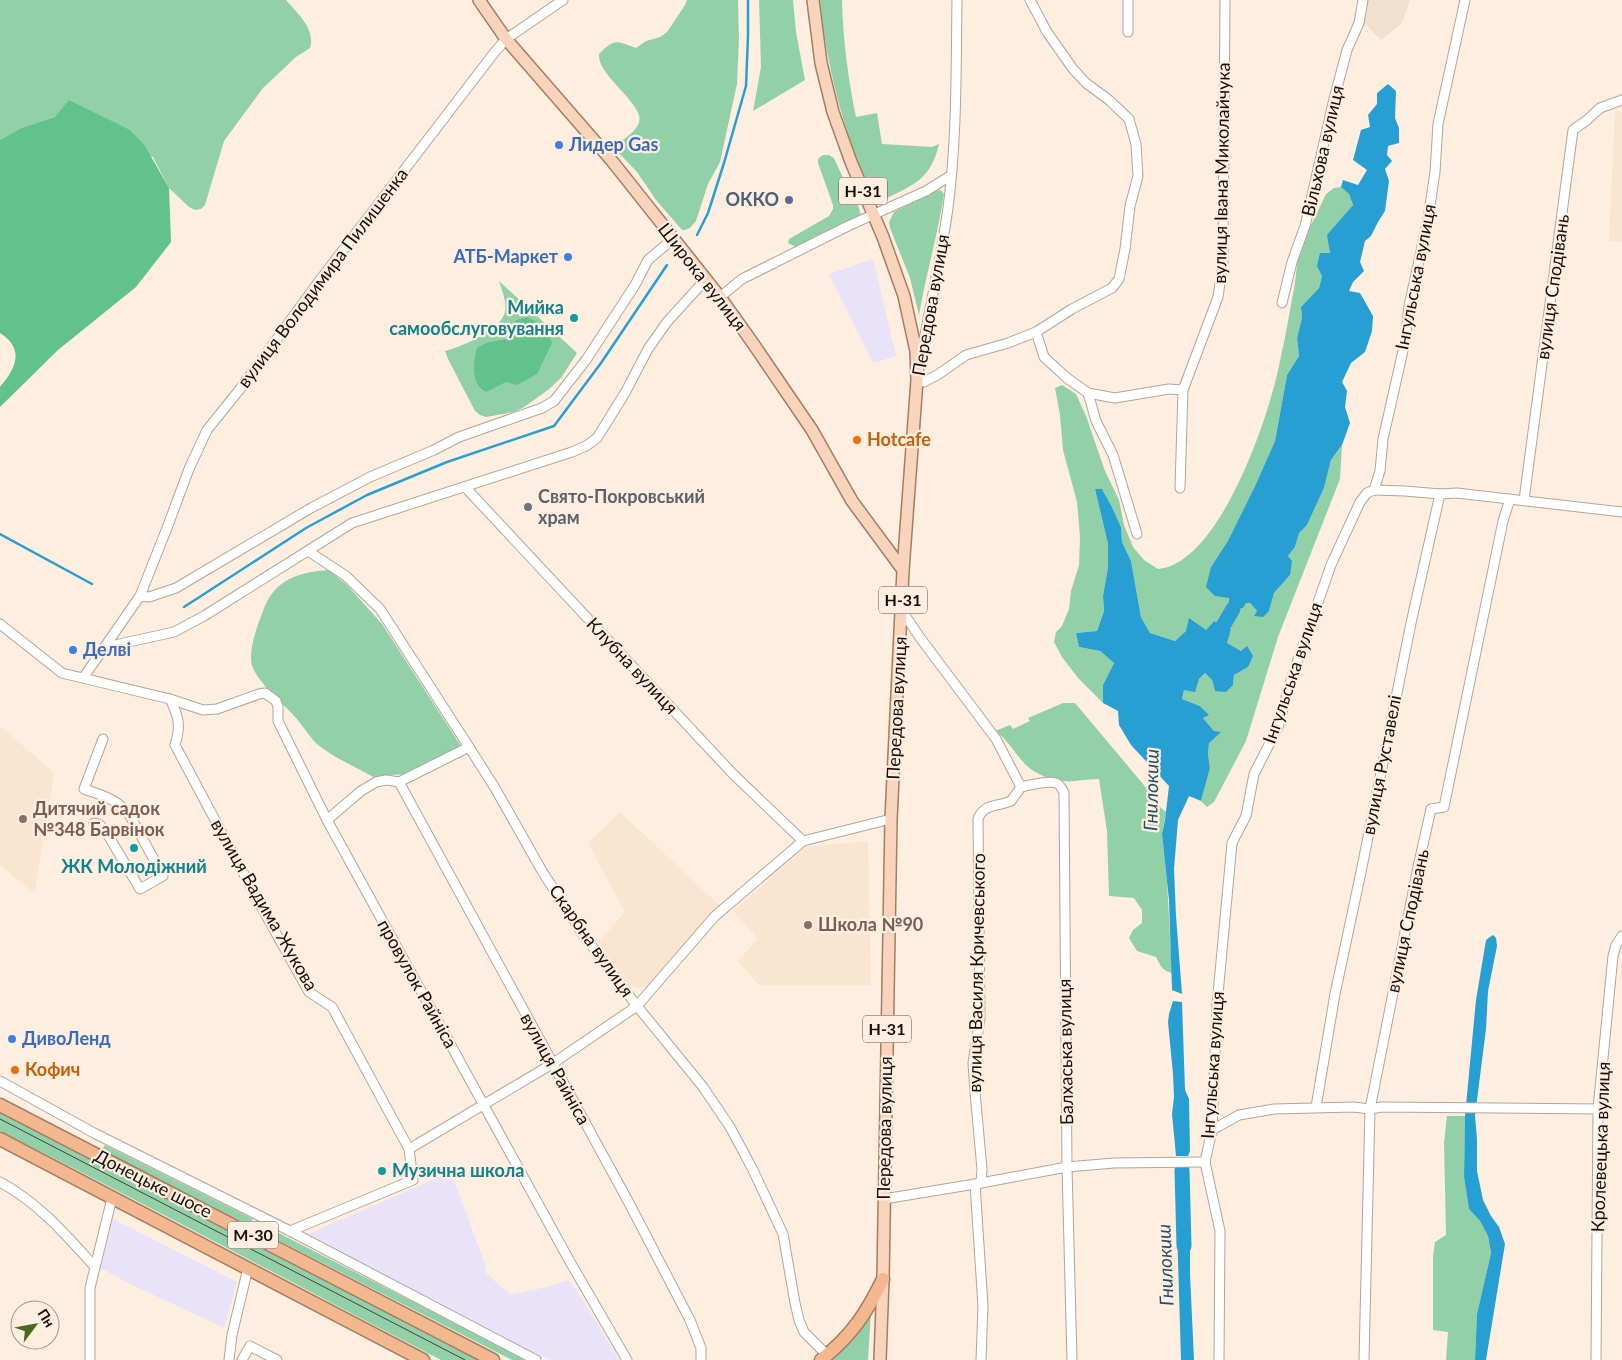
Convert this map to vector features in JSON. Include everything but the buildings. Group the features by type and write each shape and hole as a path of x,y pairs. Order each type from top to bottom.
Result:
{"highway":[{"name":"Донецьке шосе","path":"0,1105 493,1360"},
{"name":"Донецьке шосе","path":"0,1139 421,1360"},
{"path":"824,1358 844,1340 859,1322 883,1279"}],"main road":[{"name":"Широка вулиця","path":"479,0 506,39 612,161 720,297 812,430 852,501 904,570"},
{"name":"Н-31","path":"813,0 821,63 833,112 851,162 883,237 904,296 916,351 917,380"},
{"name":"Передова вулиця","path":"880,1360 891,819 904,570 917,380"}],"street":[{"name":"вулиця Володимира Пилишенка","path":"84,678 140,596 189,468 208,430 454,104 506,39 563,0"},
{"name":"Передова вулиця","path":"917,380 945,228 955,109 957,0"},
{"path":"917,380 924,382 966,355 1008,343 1036,332 1072,309 1112,288 1119,279 1130,206 1138,176 1136,144 1129,120 1109,100 1086,83 1073,69 1047,32 1030,0"},
{"path":"1128,0 1128,32"},
{"name":"вулиця Івана Миколайчука","path":"1180,488 1183,390 1218,298 1223,263 1225,0"},
{"name":"Вільхова вулиця","path":"1282,303 1292,262 1305,226 1347,50 1359,23 1363,0"},
{"name":"Інгульська вулиця","path":"1218,1360 1220,1232 1204,1162 1212,1130 1217,1005 1232,843 1246,816 1254,774 1278,726 1292,678 1331,566 1360,502 1367,493 1374,490 1380,471 1383,439 1405,342 1409,306 1428,219 1435,172 1438,124 1465,0"},
{"name":"вулиця Сподівань","path":"1524,500 1573,130 1600,108 1622,100"},
{"path":"720,297 742,279 926,190 950,176"},
{"path":"140,596 149,597 176,588 311,508 370,478 459,437 542,408 554,401 595,347 635,285 648,260 674,238"},
{"path":"106,647 174,632 204,616 352,523 586,446 596,438 625,393 648,349 667,322 706,279"},
{"path":"1036,332 1044,357 1067,378 1088,393 1115,398 1169,389 1183,390"},
{"path":"1088,393 1096,422 1114,456 1137,534"},
{"name":"Клубна вулиця","path":"465,487 733,774 803,842"},
{"path":"1374,490 1440,494 1457,493 1622,512"},
{"name":"вулиця Руставелі","path":"1316,1107 1335,994 1411,623 1440,494"},
{"name":"вулиця Сподівань","path":"1364,1360 1370,1109 1431,809 1444,806 1503,520 1510,499"},
{"name":"Скарбна вулиця","path":"308,551 346,576 380,609 470,747 547,879 582,933 637,1006 703,1087 730,1127 783,1234 798,1320 804,1332 824,1358"},
{"path":"902,611 920,639 996,739 1021,787"},
{"path":"0,624 62,673 170,699"},
{"name":"провулок Райніса","path":"170,699 203,710 217,709 265,693 276,701 278,721 327,820 569,1260 627,1360"},
{"name":"вулиця Вадима Жукова","path":"170,699 176,711 180,731 175,745 309,992 332,1008 409,1149 413,1180 290,1231"},
{"path":"94,824 100,825 108,835 140,889 163,876 124,807 113,800 84,789 103,739"},
{"path":"327,820 376,782 386,780 400,782 470,747"},
{"name":"вулиця Райніса","path":"400,782 690,1320 701,1348 701,1360"},
{"name":"Балхаська вулиця","path":"1021,787 1038,783 1056,783 1064,793 1067,1166 1072,1360"},
{"name":"вулиця Василя Кричевського","path":"981,1360 982,1306 978,1184 982,1169 974,1092 973,1062 980,1019 978,819 987,807 1011,801 1021,787"},
{"path":"409,1149 552,1064 637,1006 716,916 803,842 891,819"},
{"name":"Кролевецька вулиця","path":"1596,1360 1598,1110 1613,956 1616,945 1622,936"},
{"path":"0,1081 94,1133 290,1231 536,1360"},
{"path":"1212,1130 1239,1115 1274,1109 1316,1107 1370,1109 1382,1107 1480,1107 1598,1110"},
{"path":"86,1150 94,1133"},
{"path":"884,1199 978,1184 1067,1166 1114,1163 1204,1162"},
{"path":"0,1182 31,1202 48,1216 95,1267"},
{"path":"90,1360 90,1288 112,1198"},
{"path":"229,1360 232,1335 248,1268"},
{"path":"242,1360 250,1346 277,1360"}],"shaded area":[{"path":"1367,0 1410,0 1402,23 1381,40 1364,23"},
{"path":"1615,111 1622,112 1622,242 1609,241"},
{"path":"873,259 896,356 873,363 829,274"},
{"name":"Дитячий садок №348 Барвінок","path":"0,726 54,773 35,889 31,891 0,865"},
{"path":"620,812 720,906 651,986 636,988 620,980 596,945 625,912 588,843"},
{"name":"Школа №90","path":"868,841 871,985 759,985 738,961 758,939 733,911 806,847"},
{"path":"451,1172 486,1267 486,1273 510,1295 551,1286 568,1280 576,1289 619,1360 552,1360 544,1356 540,1360 341,1257 343,1252 308,1234"},
{"path":"113,1219 237,1282 224,1328 126,1282 101,1268"}],"green space":[{"path":"0,0 286,0 308,28 311,41 310,48 296,57 263,88 224,141 205,205 201,209 195,210 189,207 169,188 153,157 55,117 21,128 0,140"},
{"path":"687,0 738,0 739,39 737,84 720,162 708,184 696,221 690,228 682,230 656,200 637,172 615,149 637,127 639,116 629,99 605,72 600,63 599,54 612,43 616,42 636,48 646,41 660,37 667,32"},
{"path":"759,0 793,0 796,32 805,80 753,111 761,67"},
{"path":"820,0 842,0 846,58 856,117 877,113 882,144 932,147 939,144 936,156 927,172 914,184 887,198 869,192 852,145 837,98"},
{"path":"69,100 130,130 145,146 169,188 171,242 136,287 58,350 0,407 0,387 14,366 15,352 8,339 0,333 0,140 21,128 55,117"},
{"path":"823,155 829,155 834,158 843,178 855,196 861,215 850,224 834,228 796,247 788,243 789,239 829,216 833,209 818,163 818,159"},
{"path":"1341,187 1349,194 1353,205 1328,235 1330,253 1321,253 1322,276 1319,288 1301,307 1302,318 1297,338 1299,356 1287,375 1275,441 1228,542 1211,567 1229,598 1250,603 1257,611 1269,611 1274,593 1290,575 1288,556 1295,547 1299,532 1307,525 1324,488 1331,460 1342,445 1340,479 1278,637 1246,741 1214,802 1207,807 1201,801 1210,768 1209,743 1214,731 1203,718 1208,715 1200,706 1182,699 1184,690 1205,673 1212,680 1215,691 1233,685 1234,675 1248,667 1241,651 1226,643 1231,629 1214,621 1206,630 1186,631 1175,641 1150,633 1141,617 1131,561 1122,542 1121,527 1102,489 1095,489 1108,544 1108,567 1103,596 1104,611 1097,631 1076,633 1079,647 1100,651 1114,663 1103,685 1103,703 1078,678 1062,657 1054,642 1056,632 1062,626 1069,609 1071,591 1079,565 1080,537 1077,502 1063,450 1060,415 1055,388 1062,385 1076,394 1086,416 1105,471 1119,500 1124,525 1133,547 1144,560 1158,569 1181,561 1202,542 1221,515 1253,449 1274,385 1302,246 1326,194 1334,188"},
{"path":"941,190 944,194 919,315 910,278 889,222 894,212"},
{"path":"499,281 577,353 561,378 524,407 514,412 486,417 475,411 445,351 480,337 502,319 505,312 505,304","holes":["527,317 475,379 488,342 505,339 510,336 511,327 514,322"]},
{"path":"527,317 543,327 552,343 537,374 517,385 506,382 486,392 477,384 475,378 474,360 477,348 488,342 505,339 510,336 511,327 514,322"},
{"path":"329,570 348,586 382,624 461,746 408,774 391,775 377,779 318,745 256,674 251,659 253,641 263,611 274,591 281,584 298,575"},
{"path":"1063,703 1075,703 1166,812 1162,834 1167,881 1172,973 1160,965 1156,957 1137,951 1129,938 1133,930 1142,923 1142,910 1134,898 1109,896 1107,831 1099,779 1062,781 1043,776 1027,766 1005,739 995,731 1010,725 1013,729 1030,721 1028,718"},
{"path":"0,1112 478,1360 441,1360 0,1131"},
{"path":"1447,1116 1465,1116 1464,1177 1469,1209 1480,1221 1488,1236 1491,1253 1477,1314 1475,1360 1446,1360 1448,1332 1433,1330 1433,1256 1435,1242 1446,1235 1444,1143"},
{"path":"105,1145 253,1219 249,1225 101,1151"},
{"path":"261,1224 527,1360 512,1360 258,1230"},
{"path":"871,1312 868,1360 832,1360 858,1333"}],"water":[{"path":"1388,84 1396,91 1395,118 1399,128 1399,143 1388,146 1387,155 1392,161 1385,169 1389,181 1385,211 1371,236 1365,241 1360,262 1364,271 1353,282 1349,291 1360,293 1373,316 1372,331 1365,352 1351,363 1342,382 1347,391 1345,407 1350,423 1342,445 1331,460 1324,488 1307,525 1299,533 1295,547 1288,556 1292,561 1290,575 1274,593 1269,611 1263,617 1254,616 1257,611 1250,603 1246,603 1243,608 1233,609 1229,606 1229,598 1215,596 1206,587 1211,567 1228,541 1275,441 1287,375 1299,356 1297,338 1302,318 1301,307 1319,288 1322,276 1317,266 1320,253 1330,253 1327,235 1353,205 1349,194 1341,187 1343,180 1358,185 1367,170 1353,160 1361,130 1370,127 1368,115 1377,104 1377,93"},
{"path":"1095,489 1102,489 1121,527 1122,542 1131,561 1141,617 1150,633 1175,641 1186,631 1189,618 1206,630 1214,621 1231,629 1227,643 1241,651 1247,646 1253,656 1248,667 1234,675 1233,685 1226,692 1215,691 1212,680 1205,673 1199,679 1195,692 1184,690 1182,699 1200,706 1209,715 1203,718 1214,731 1221,732 1209,743 1210,768 1201,801 1189,796 1178,820 1174,869 1182,994 1172,990 1169,900 1162,834 1169,786 1131,745 1119,725 1118,711 1103,703 1103,685 1114,663 1100,651 1079,647 1076,633 1097,631 1104,611 1103,596 1108,567 1108,544"},
{"path":"1493,935 1496,938 1497,946 1488,991 1486,1029 1475,1116 1477,1171 1483,1200 1499,1227 1505,1244 1486,1360 1475,1360 1477,1314 1491,1253 1488,1236 1480,1221 1469,1209 1464,1177 1465,1116 1476,1000 1486,940"},
{"path":"1173,1001 1182,1002 1185,1090 1189,1099 1190,1151 1188,1156 1176,1156 1172,1114 1174,1097 1173,1074 1168,1022"},
{"path":"1190,1226 1194,1360 1181,1360 1177,1227"}],"waterway":[{"path":"697,235 708,213 746,86 748,0"},
{"path":"184,607 306,528 367,495 447,462 554,426 601,363 667,265"},
{"path":"0,534 92,584"},
{"name":"Гнилокиш","path":"1210,640 1223,626 1233,609"},
{"name":"Гнилокиш","path":"1182,1170 1184,1246"}],"tram line":[{"path":"0,1119 465,1360"}],"place":[{"name":"Лидер Gas","path":"559,145"},
{"name":"ОККО","path":"789,200"},
{"name":"АТБ-Маркет","path":"568,257"},
{"name":"Мийка самообслуговування","path":"574,318"},
{"name":"Hotcafe","path":"857,440"},
{"name":"Свято-Покровський храм","path":"528,507"},
{"name":"Делві","path":"73,650"},
{"name":"Дитячий садок №348 Барвінок","path":"23,819"},
{"name":"ЖК Молодіжний","path":"134,848"},
{"name":"Школа №90","path":"808,925"},
{"name":"ДивоЛенд","path":"12,1039"},
{"name":"Кофич","path":"15,1070"},
{"name":"Музична школа","path":"382,1171"}]}
